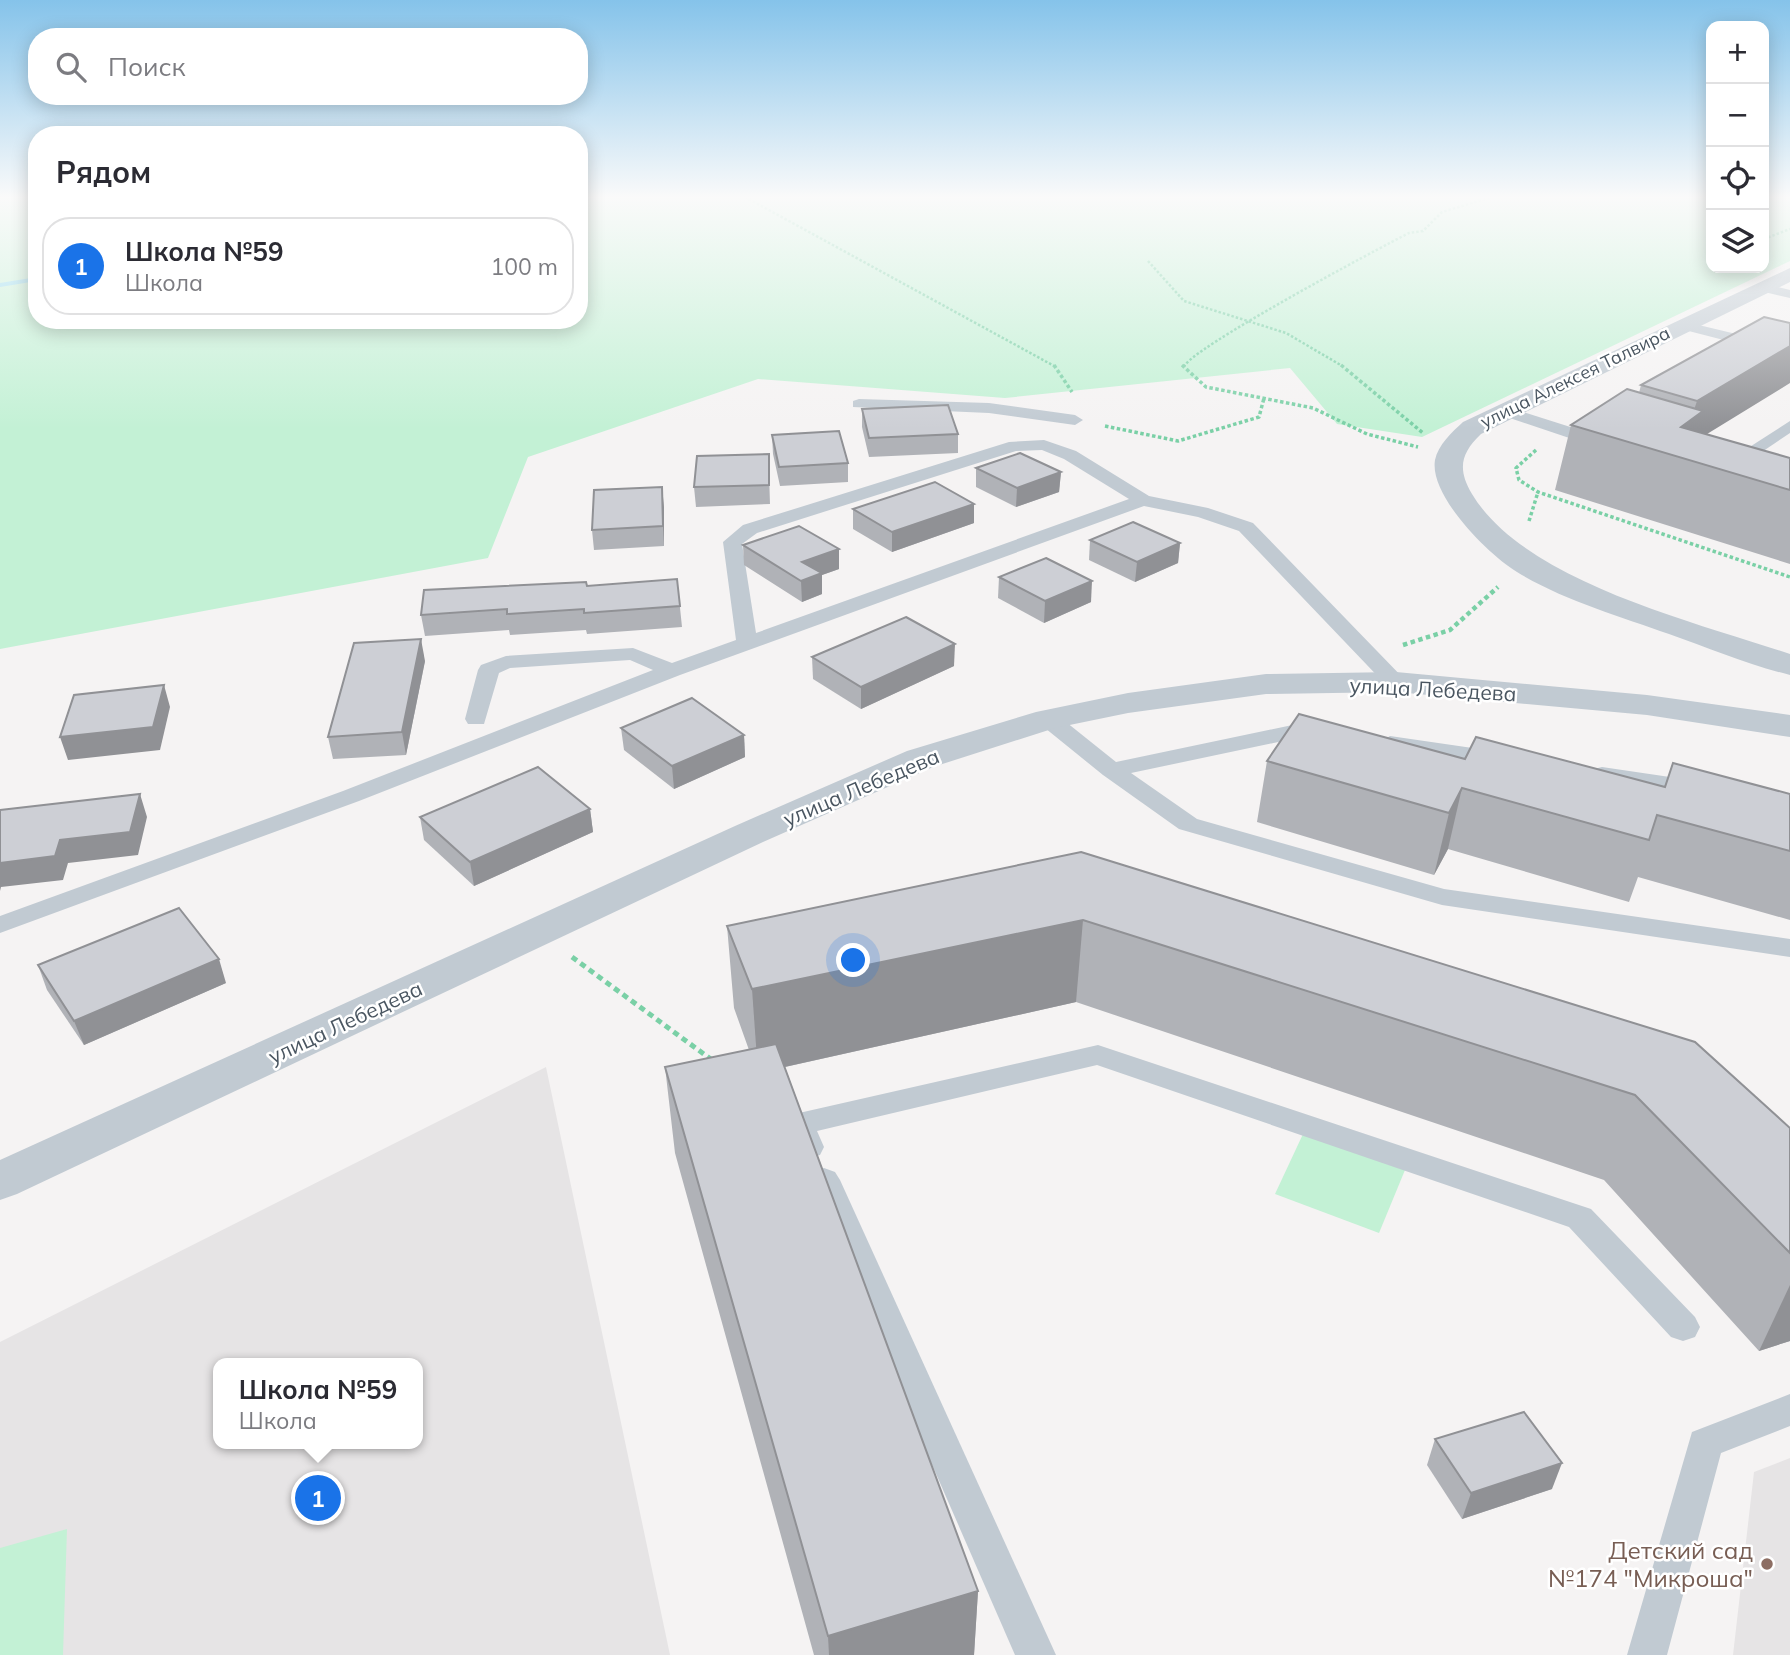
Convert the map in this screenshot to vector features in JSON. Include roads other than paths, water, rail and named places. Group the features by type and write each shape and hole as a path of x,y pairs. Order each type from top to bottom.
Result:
{"street":[{"name":"улица Алексея Талвира","path":"1789,274 1472,428 1454,444 1446,461 1452,484 1474,519 1517,558 1560,581 1627,608 1790,665"},
{"name":"улица Лебедева","path":"0,1181 749,834 920,759 1048,719 1128,703 1384,668 1790,726"}],"lane":[{"path":"1760,287 1790,294"},
{"path":"1682,325 1790,352"},
{"path":"859,404 989,408 1075,420 1044,445"},
{"path":"1504,411 1619,448"},
{"path":"1711,478 1790,426"},
{"path":"747,643 732,542 750,529 1015,446 1044,445 1070,455 1143,500 1202,512 1247,527 1384,668"},
{"path":"0,925 351,796 672,670 1143,500"},
{"path":"476,719 489,670 506,662 632,654 672,670"},
{"path":"1048,719 1111,770 1188,824 1442,897 1790,948"},
{"path":"1111,770 1303,730 1343,736"},
{"path":"1370,740 1519,762"},
{"path":"1573,770 1722,792"},
{"path":"1036,1655 799,1124 1098,1055 1580,1218 1683,1327"},
{"path":"1647,1655 1705,1443 1790,1410"}],"waterway":[{"path":"0,285 28,280"}],"place":[{"name":"Школа №59","path":"318,1498"},
{"name":"Детский сад №174 \"Микроша\"","path":"1767,1564"}]}
